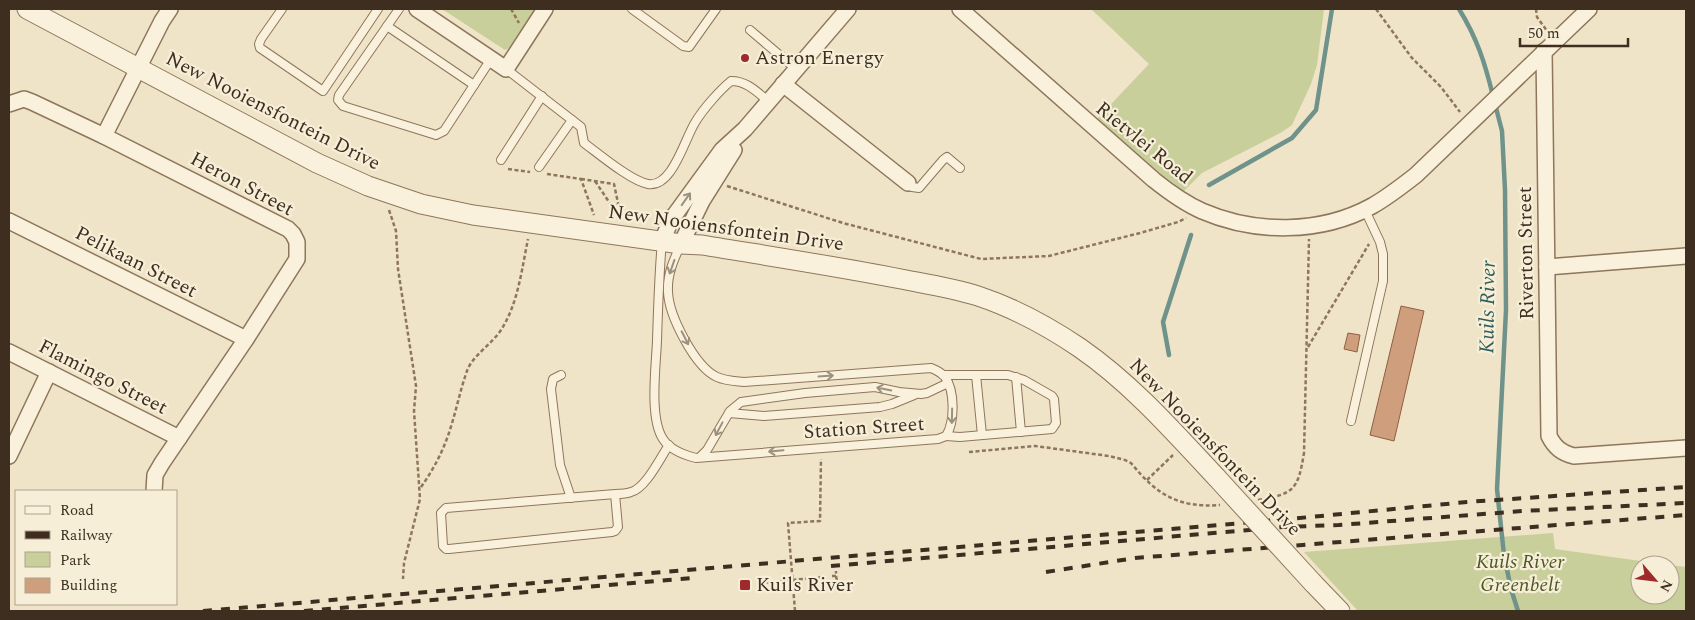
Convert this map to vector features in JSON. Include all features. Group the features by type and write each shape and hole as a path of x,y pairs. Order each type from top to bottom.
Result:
{"street":[{"name":"New Nooiensfontein Drive","path":"27,9 318,163 368,186 422,204 473,215 681,244 702,245 859,271 955,290 979,296 1003,306 1065,338 1122,380 1217,478 1340,611"},
{"path":"104,136 170,9"},
{"path":"417,9 506,69 545,9"},
{"path":"662,241 671,220 722,150 745,129 848,9"},
{"name":"Rietvlei Road","path":"960,9 1171,193 1200,210 1219,218 1244,224 1282,228 1319,224 1353,215 1390,196 1416,175 1467,117 1518,76 1589,9"},
{"name":"Riverton Street","path":"1544,51 1548,430 1552,442 1560,451 1574,456 1686,448"},
{"path":"783,84 908,183"},
{"name":"Heron Street","path":"9,104 24,99 104,136 288,229 297,242 297,259 158,470 155,475 154,490"},
{"path":"681,244 702,201 745,129"},
{"name":"Pelikaan Street","path":"9,220 246,339"},
{"path":"1546,266 1686,256"},
{"name":"Flamingo Street","path":"9,352 179,438"},
{"path":"9,456 49,372"}],"lane":[{"path":"282,9 261,40 260,48 323,91 377,11 367,9"},
{"path":"399,9 339,95 338,100 344,106 436,135 444,131 491,59"},
{"path":"632,9 683,46 689,47 716,9"},
{"path":"387,26 474,85"},
{"path":"750,30 796,69"},
{"path":"506,69 580,127 584,143 634,178 651,184 661,181 671,172 696,120 731,81 739,81 750,86 768,101"},
{"path":"501,160 542,96"},
{"path":"539,170 572,120"},
{"path":"908,183 916,189 919,188 942,160 947,157 960,168"},
{"path":"1351,421 1383,281 1383,254 1365,210"},
{"path":"615,494 618,527 612,532 449,549 443,546 441,513 446,508 615,494 630,493 641,486 669,445 659,430 655,405 658,291 662,241"},
{"path":"681,244 669,274 668,292 670,305 694,356 703,368 718,378 727,381 744,382 931,368 943,375 1008,375 1024,380 1052,396 1056,404 1056,423 1052,429 946,436"},
{"path":"561,375 553,379 551,390 560,465 571,498"},
{"name":"Station Street","path":"669,445 683,454 699,457 938,439 946,436 953,416 952,398 948,383 943,375"},
{"path":"976,375 982,435"},
{"path":"1016,378 1021,432"},
{"path":"699,457 707,450 729,413 741,402 805,393 875,387 916,394 927,393 948,383"},
{"path":"729,413 764,416 880,408 916,394"}],"path":[{"path":"1376,9 1412,58 1467,117"},
{"path":"1536,9 1537,18 1547,32"},
{"path":"506,168 530,172"},
{"path":"539,170 614,184 618,214"},
{"path":"581,179 595,218"},
{"path":"594,181 621,221"},
{"path":"723,185 843,223 981,259 1049,256 1140,234 1189,217"},
{"path":"388,206 396,231 398,269 416,386 414,411 420,488 420,499 404,563 402,579"},
{"path":"1307,348 1376,235"},
{"path":"1256,500 1288,492 1300,478 1304,453 1309,237"},
{"path":"420,488 433,469 446,441 470,362 500,332 507,320 528,239"},
{"path":"969,452 1034,446 1109,456 1131,463 1164,494 1184,503 1196,506 1223,505"},
{"path":"1147,480 1177,452"},
{"path":"795,611 788,523 820,521 821,466"},
{"path":"836,570 834,576 837,581"},
{"path":"760,583 823,577"},
{"path":"748,578 749,590"}],"green space":[{"path":"442,9 536,9 511,47 505,50"},
{"path":"1091,9 1324,9 1317,65 1311,84 1292,125 1202,173 1184,191 1153,168 1097,119 1149,64"},
{"name":"Kuils River Greenbelt","path":"1553,533 1555,549 1630,560 1630,605 1680,605 1680,566 1686,567 1686,611 1358,611 1304,552"}],"building":[{"path":"1401,306 1424,311 1394,441 1370,435"},
{"path":"1348,333 1360,335 1357,352 1344,349"}],"waterway":[{"path":"1209,185 1292,138 1316,110 1332,9"},
{"name":"Kuils River","path":"1459,9 1480,51 1493,96"},
{"name":"Kuils River","path":"1495,104 1502,131 1505,190 1506,310 1497,489 1504,555 1518,611"},
{"path":"1169,355 1163,322 1191,235"}],"railway":[{"path":"203,611 1289,519 1467,502 1686,487"},
{"path":"831,566 1283,527 1339,525 1523,511 1686,503"},
{"path":"1046,572 1135,558 1686,515"},
{"path":"304,611 692,578"}],"place":[{"name":"Astron Energy","path":"745,58"},
{"name":"Kuils River","path":"745,585"}]}
